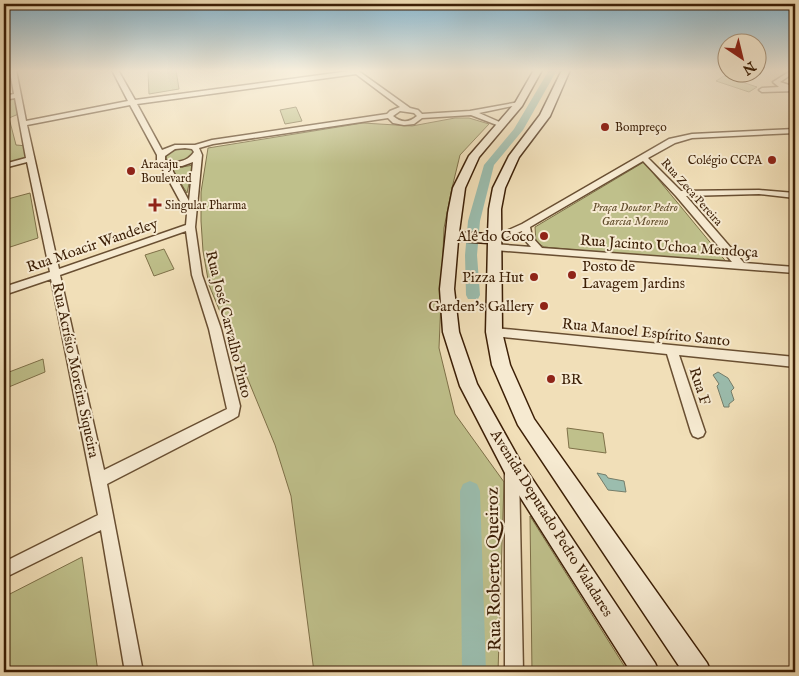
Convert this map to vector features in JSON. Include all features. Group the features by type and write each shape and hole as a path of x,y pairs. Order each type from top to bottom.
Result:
{"main road":[{"name":"Avenida Deputado Pedro Valadares","path":"523,102 519,104 502,126 474,156 459,188 457,236 447,289 451,332 469,386 512,466 646,672"},
{"name":"Avenida Deputado Pedro Valadares","path":"542,102 545,116 519,148 507,168 499,188 495,210 491,241 494,332 501,365 527,425 698,672"},
{"path":"457,236 491,241"}],"street":[{"name":"Rua Acrísio Moreira Siqueira","path":"19,102 99,480 134,672"},
{"path":"133,102 191,213"},
{"path":"23,124 136,102"},
{"path":"397,102 407,109"},
{"path":"390,116 396,122 405,123 414,122 420,116 470,113 519,104"},
{"path":"163,159 180,164 191,160 196,151 212,142 390,116 395,111 407,109 416,111 420,116"},
{"path":"470,113 502,126"},
{"path":"491,241 525,226 672,141 682,138 795,131"},
{"path":"163,159 173,148 185,146 196,151"},
{"name":"Rua José Carvalho Pinto","path":"99,480 232,412 234,401 215,329 197,274 190,227 196,151"},
{"name":"Rua Zeca Pereira","path":"643,157 679,194 741,266"},
{"path":"4,166 31,160"},
{"path":"679,194 760,192 795,188"},
{"path":"760,192 795,195"},
{"path":"525,226 528,238 540,251"},
{"name":"Rua Moacir Wandeley","path":"4,291 190,227"},
{"name":"Rua Jacinto Uchoa Mendoça","path":"491,241 540,251 795,270"},
{"name":"Rua Manoel Espírito Santo","path":"494,332 795,362"},
{"name":"Rua F","path":"672,350 698,432"},
{"name":"Rua Roberto Queiroz","path":"512,466 514,672"},
{"path":"4,570 106,519"}],"green space":[{"path":"4,102 19,102 21,113 9,118 16,145 28,146 31,159 4,167"},
{"path":"296,107 302,121 285,124 280,110"},
{"path":"455,118 469,118 489,124 460,155 452,188 444,228 439,348 455,414 504,482 498,672 314,672 291,496 275,445 209,285 203,251 201,221 201,192 208,148 363,123 412,126"},
{"path":"178,149 191,149 194,153 188,159 181,162 166,159 167,154"},
{"name":"Praça Doutor Pedro Garcia Moreno","path":"644,162 728,264 544,247 536,242 535,227"},
{"path":"193,165 187,193 172,169"},
{"path":"30,193 38,238 4,249 4,200"},
{"path":"164,249 174,269 154,276 145,255"},
{"path":"43,359 45,372 4,389 4,374"},
{"path":"567,428 603,433 606,453 569,448"},
{"path":"530,516 628,672 532,672"},
{"path":"82,557 98,672 4,672 4,597"}],"shaded area":[{"path":"718,372 728,378 734,388 731,391 734,400 729,404 729,407 724,407 717,386 719,384 713,375"},
{"path":"597,473 606,475 608,478 624,481 626,492 608,490"}],"waterway":[{"path":"473,295 471,255 474,221 489,165 518,130 535,102"},
{"path":"470,491 474,672"}],"place":[{"name":"Bompreço","path":"605,127"},
{"name":"Colégio CCPA","path":"772,160"},
{"name":"Aracaju Boulevard","path":"131,171"},
{"name":"Singular Pharma","path":"155,205"},
{"name":"Alê do Coco","path":"544,236"},
{"name":"Posto de Lavagem Jardins","path":"572,275"},
{"name":"Pizza Hut","path":"534,277"},
{"name":"Garden's Gallery","path":"544,306"},
{"name":"BR","path":"551,379"}]}
